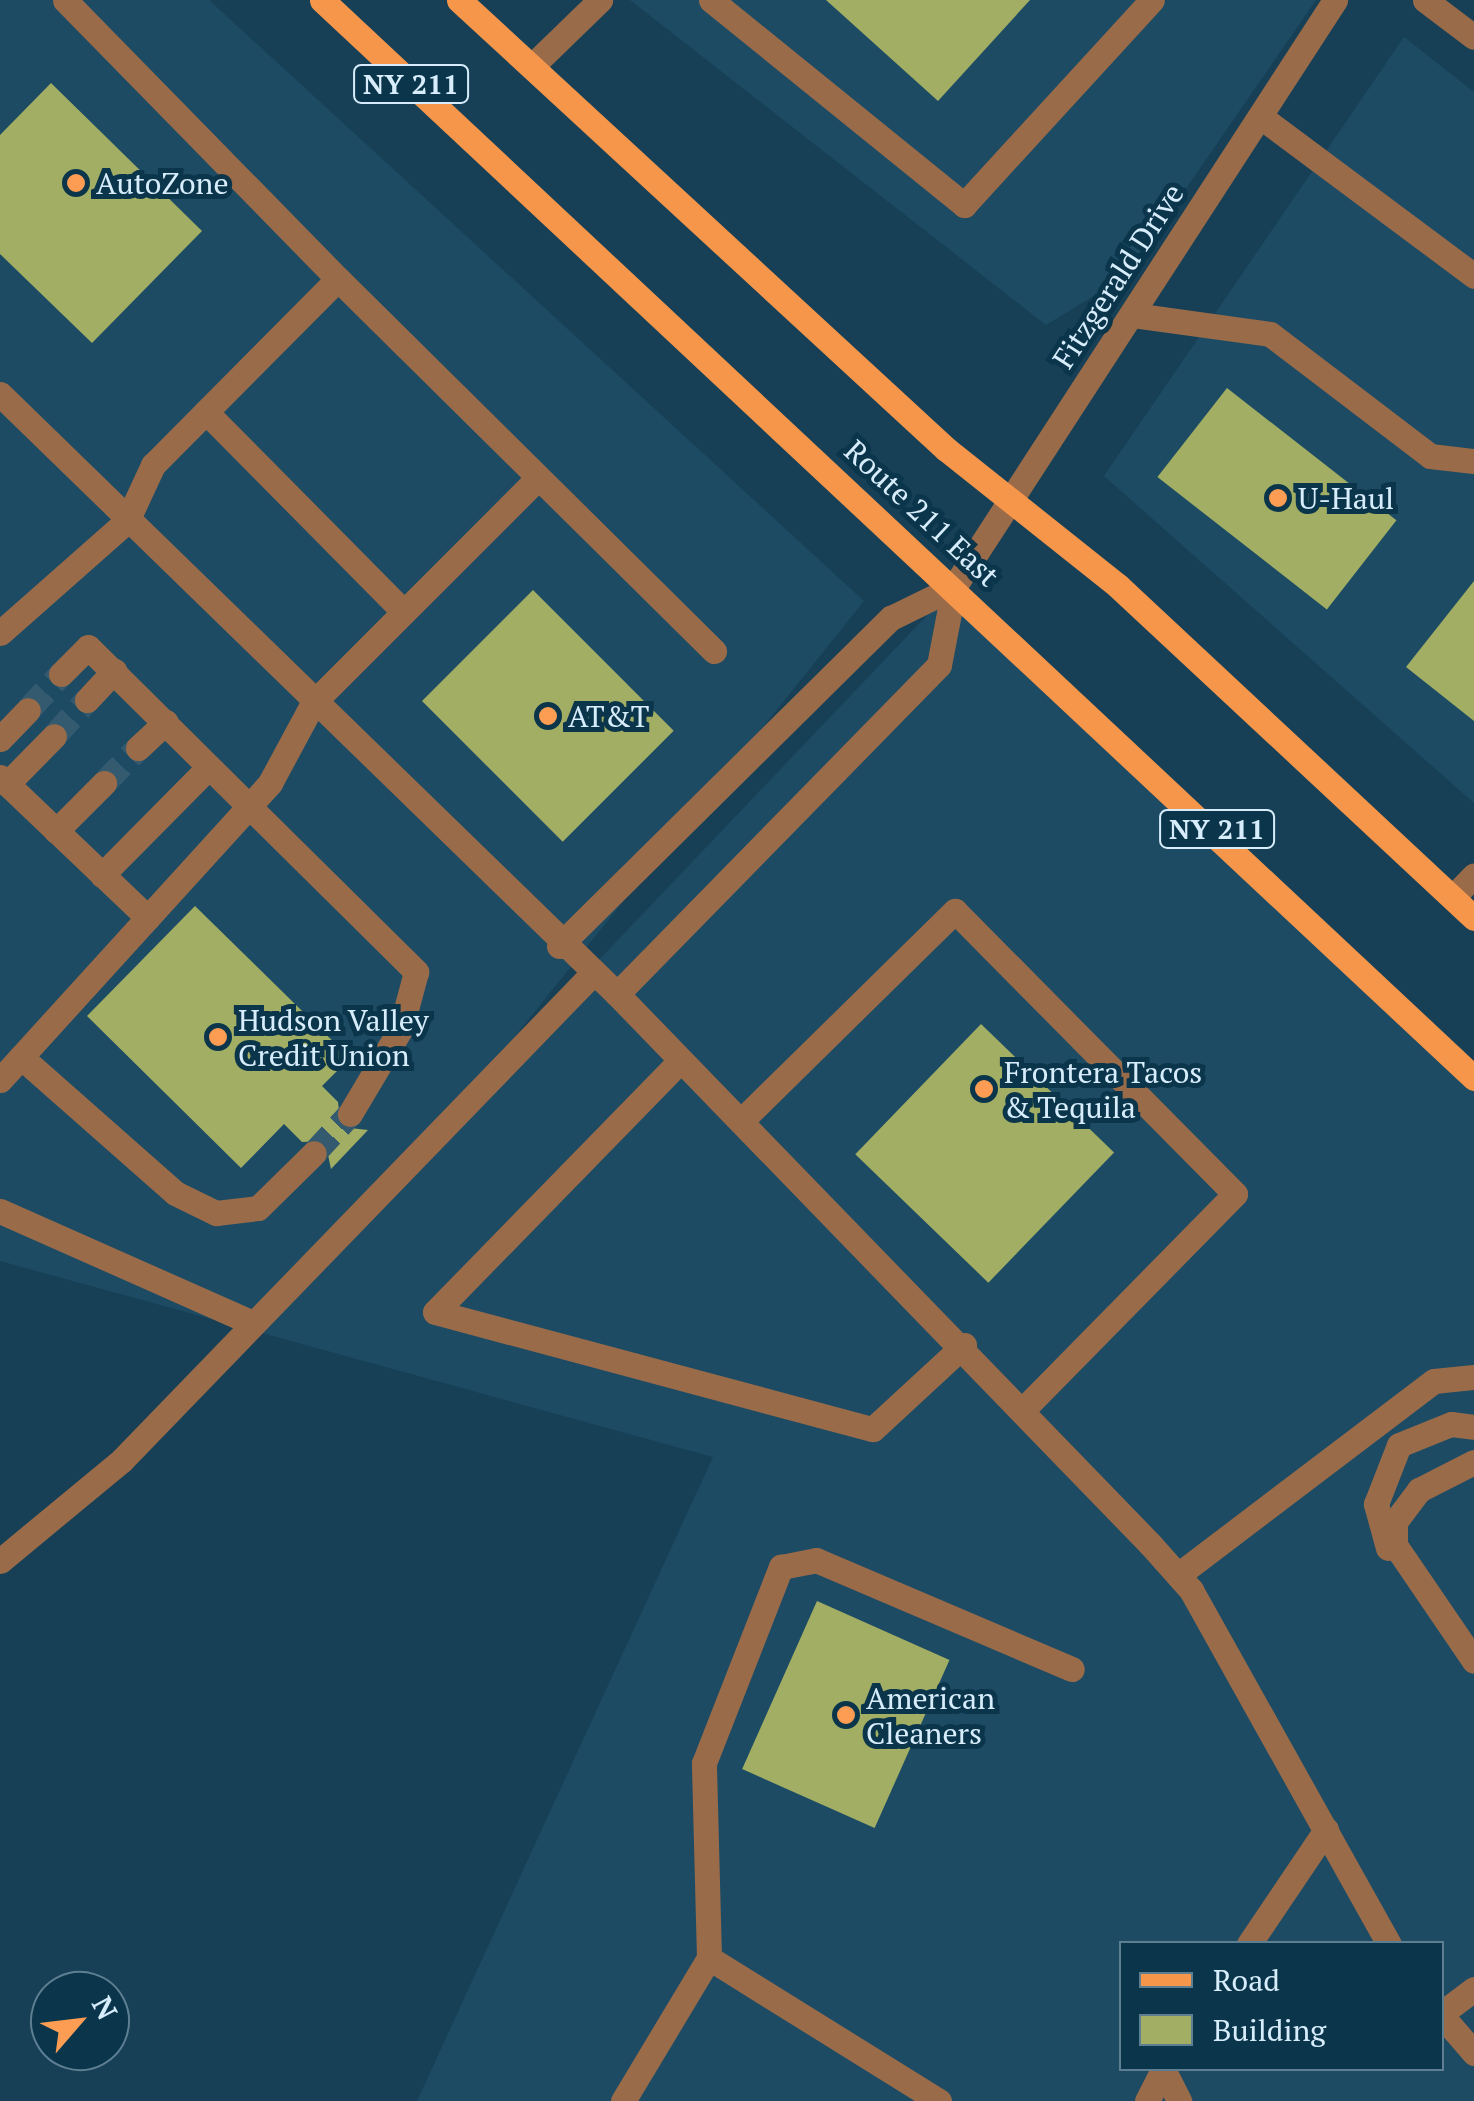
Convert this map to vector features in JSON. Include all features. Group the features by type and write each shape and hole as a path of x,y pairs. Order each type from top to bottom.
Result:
{"main road":[{"name":"Route 211 East","path":"322,0 954,587 1474,1078"},
{"name":"NY 211","path":"459,0 1008,498 1118,586 1474,918"}],"street":[{"path":"65,0 338,279 714,651"},
{"path":"532,66 600,0"},
{"path":"727,5 964,205 1152,0"},
{"name":"Fitzgerald Drive","path":"954,587 1008,498 1133,314 1335,0"},
{"path":"1425,0 1474,37"},
{"path":"1261,117 1474,276"},
{"path":"0,633 127,521 153,465 338,279"},
{"path":"1133,314 1270,334 1430,456 1474,461"},
{"path":"0,394 560,946 618,994 679,1062 1026,1406 1178,1574 1387,1941"},
{"path":"206,412 404,612"},
{"path":"0,1080 249,807 313,703 538,478"},
{"path":"560,946 891,618 954,587"},
{"path":"618,994 939,664 954,587"},
{"path":"61,674 88,648 416,972 402,1028 350,1114"},
{"path":"87,700 114,671"},
{"path":"0,739 28,710"},
{"path":"138,748 166,722"},
{"path":"54,736 4,781 148,918"},
{"path":"102,875 209,767"},
{"path":"56,830 104,783"},
{"path":"1453,897 1474,875"},
{"path":"742,1122 955,911 1236,1194 1026,1406"},
{"path":"0,1561 122,1460 594,972"},
{"path":"21,1057 175,1193 216,1212 258,1208 314,1152"},
{"path":"679,1062 435,1312 873,1430 964,1345"},
{"path":"0,1211 253,1323"},
{"path":"1178,1574 1434,1381 1474,1377"},
{"path":"1474,1427 1421,1433 1388,1461 1376,1504 1380,1535 1474,1660"},
{"path":"1402,1569 1395,1534 1402,1508 1474,1462"},
{"path":"623,2101 709,1958 710,1824 704,1762 774,1576 791,1561 816,1560 1072,1669"},
{"path":"1251,1941 1326,1830"},
{"path":"709,1958 939,2101"},
{"path":"1444,2013 1474,1989"},
{"path":"1444,2017 1474,2053"},
{"path":"1149,2099 1163,2071"},
{"path":"1165,2071 1179,2101"}],"shaded area":[{"path":"0,0 209,0 864,601 456,1110 954,587 1474,1092 1474,2101 417,2101 713,1457 0,1261"},
{"path":"630,0 1316,0 1125,277 1046,325"},
{"path":"1404,37 1474,92 1474,803 1104,476"}],"building":[{"path":"826,0 1030,0 938,101"},
{"name":"AutoZone","path":"51,83 202,231 92,343 0,254 0,135"},
{"name":"U-Haul","path":"1227,388 1396,520 1327,609 1157,477"},
{"path":"1474,581 1474,721 1406,667"},
{"name":"AT&T","path":"533,590 674,731 563,842 422,701"},
{"name":"Hudson Valley Credit Union","path":"195,906 350,1058 322,1086 338,1102 341,1127 368,1130 331,1169 325,1141 302,1142 284,1124 241,1168 87,1016"},
{"name":"Frontera Tacos & Tequila","path":"981,1024 1114,1153 988,1283 855,1154"},
{"name":"American Cleaners","path":"817,1601 949,1660 875,1828 742,1769"}],"tunnel":[{"path":"28,710 61,674"},
{"path":"54,736 87,700"},
{"path":"104,783 138,748"},
{"path":"314,1153 350,1114"}],"place":[{"name":"AutoZone","path":"76,183"},
{"name":"U-Haul","path":"1278,498"},
{"name":"AT&T","path":"548,716"},
{"name":"Hudson Valley Credit Union","path":"218,1037"},
{"name":"Frontera Tacos & Tequila","path":"984,1089"},
{"name":"American Cleaners","path":"846,1715"}]}
